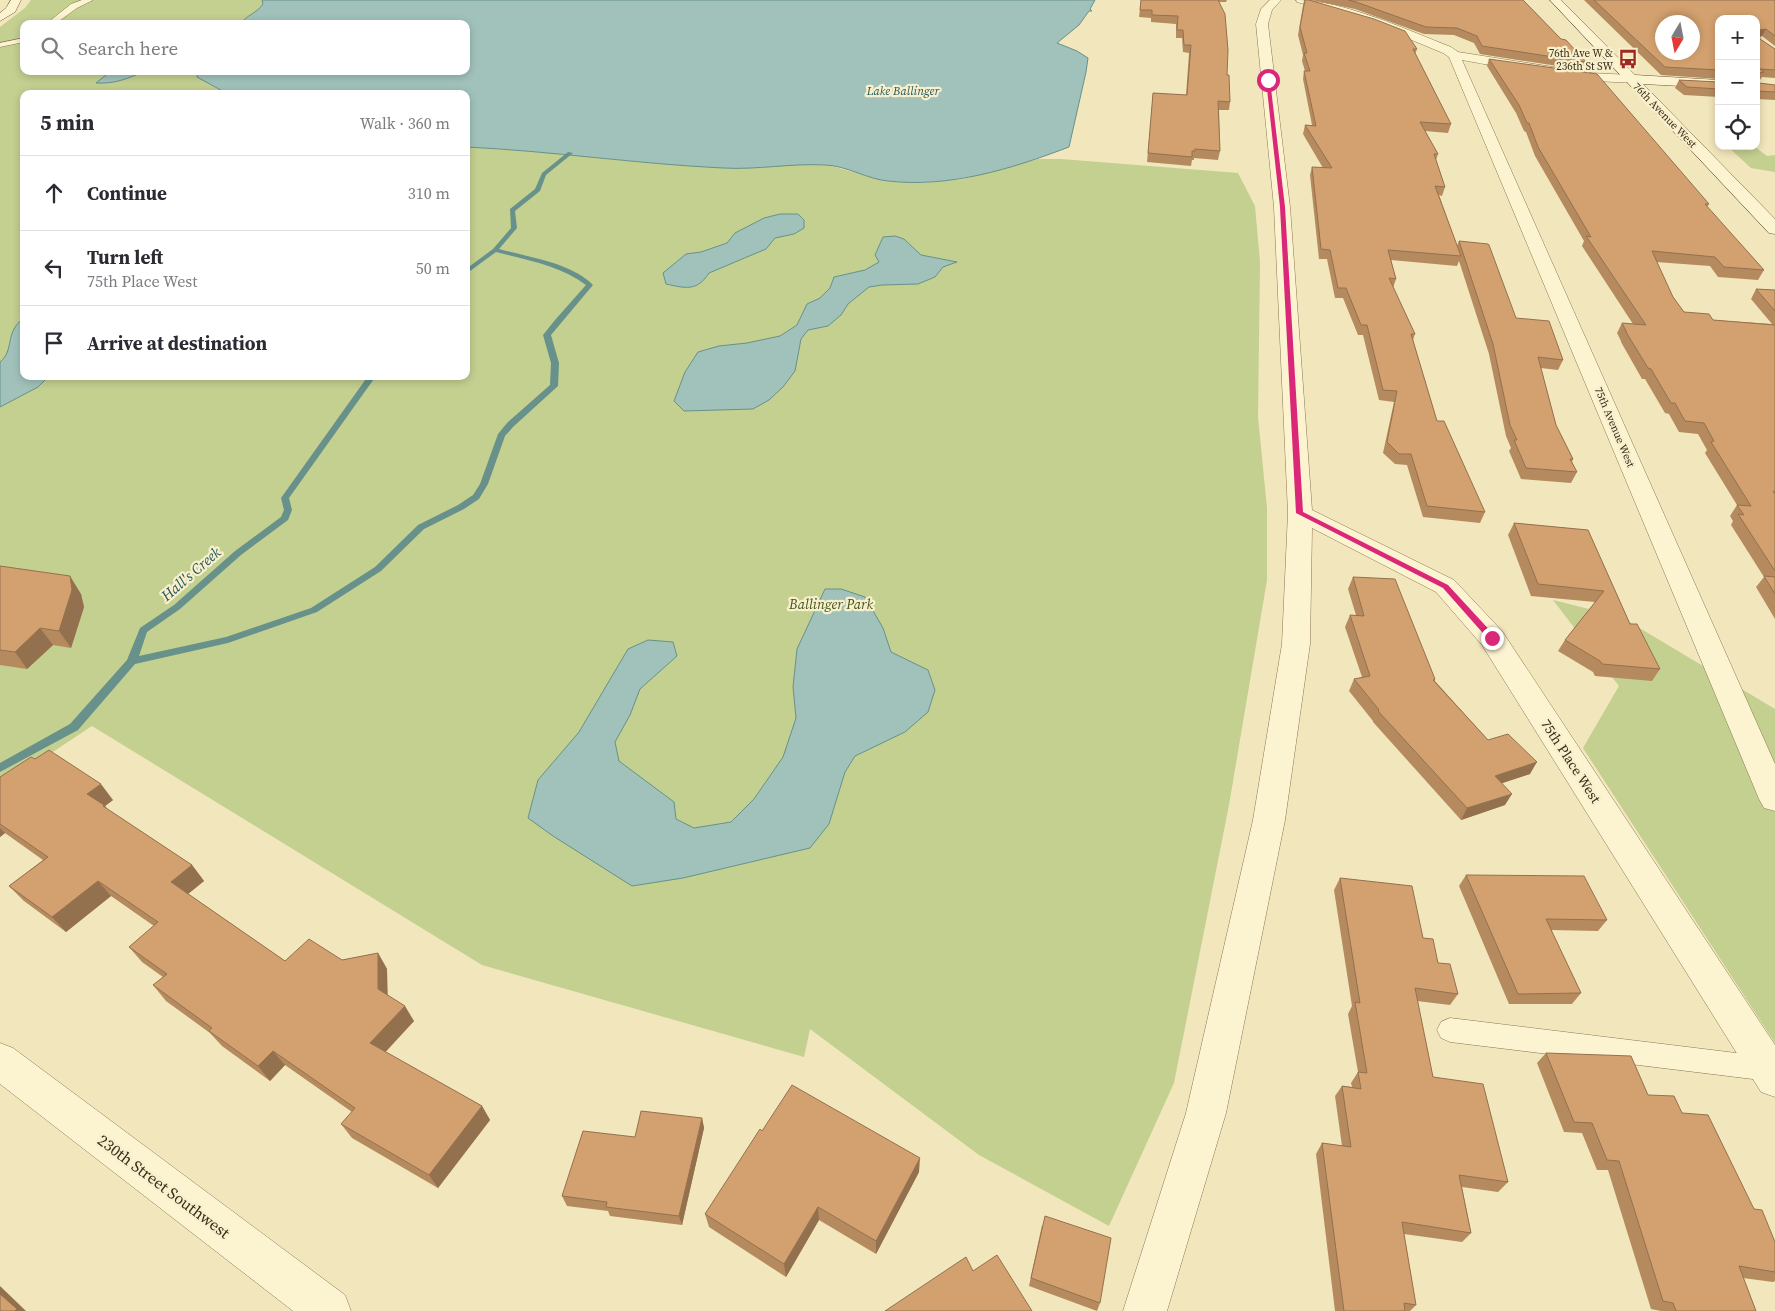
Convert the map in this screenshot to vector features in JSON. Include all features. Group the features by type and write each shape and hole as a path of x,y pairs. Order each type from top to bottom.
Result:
{"street":[{"path":"0,18 11,10 16,0"},
{"path":"1145,1311 1206,1113 1269,820 1296,644 1300,513 1282,207 1262,24 1267,9 1276,0"},
{"path":"1301,0 1377,22 1410,34 1454,55 1591,77 1715,84"},
{"name":"76th Avenue West","path":"1556,0 1775,229"},
{"path":"1346,13 1358,1"},
{"name":"75th Avenue West","path":"1454,55 1775,799"},
{"name":"75th Place West","path":"1300,513 1445,586 1492,638 1772,1074"},
{"name":"230th Street Southwest","path":"0,1060 329,1311"}],"lane":[{"path":"55,20 74,6 89,0"},
{"path":"0,46 20,41"},
{"path":"1450,1030 1772,1074"}],"green space":[{"name":"Ballinger Park","path":"31,0 262,0 263,4 244,20 20,20 20,75 201,75 211,85 220,90 20,90 20,380 470,380 470,147 570,153 616,160 725,168 758,168 794,164 828,165 885,181 922,183 963,179 1038,159 1061,159 1238,173 1255,206 1260,262 1258,417 1267,508 1267,580 1229,805 1174,1083 1109,1226 979,1155 810,1029 804,1057 482,965 92,726 0,787 0,27 25,8"},
{"path":"1731,150 1759,150 1767,156 1775,155 1775,172 1751,168"},
{"path":"1553,600 1621,617 1775,709 1775,1043 1583,748 1619,686"}],"water":[{"name":"Lake Ballinger","path":"262,0 1095,0 1090,9 1092,11 1089,11 1079,25 1057,43 1077,51 1088,58 1069,147 1025,163 980,175 934,182 880,180 826,165 723,168 470,147 470,90 221,90 197,77 197,75 470,75 470,20 244,20 263,4"},
{"path":"106,75 134,75 109,83 96,83"},
{"path":"780,214 798,214 804,220 804,228 794,234 775,238 766,249 709,273 695,286 685,287 666,284 663,273 686,254 701,252 727,243 735,233 764,218"},
{"path":"895,236 904,239 921,255 957,262 943,267 935,277 918,284 869,287 848,304 841,315 828,326 808,330 801,339 795,371 783,387 769,400 753,409 684,411 674,401 685,372 698,352 719,346 747,343 780,336 797,325 807,304 820,298 830,288 834,277 865,270 879,262 875,255 883,237"},
{"path":"20,321 20,380 45,380 38,387 0,407 0,362 5,357 14,329"},
{"path":"825,589 841,589 865,597 883,628 891,652 928,670 935,690 928,712 905,732 855,756 845,772 829,824 810,848 683,878 632,886 528,818 538,780 579,732 628,649 648,640 673,642 677,656 640,689 630,715 615,742 619,761 674,802 676,819 694,828 731,822 754,799 783,757 796,718 793,687 797,649"}],"building":[{"path":"1141,0 1218,0 1225,14 1230,102 1218,101 1220,151 1195,149 1195,151 1192,151 1192,157 1148,153 1153,93 1187,95 1191,45 1184,45 1183,30 1177,30 1178,16 1152,15 1152,10 1140,10"},
{"path":"1305,0 1374,19 1405,31 1417,49 1413,49 1451,124 1420,122 1438,154 1434,154 1445,187 1435,186 1461,256 1388,250 1396,279 1389,278 1415,334 1411,334 1437,421 1444,421 1485,512 1427,506 1411,454 1399,454 1387,442 1397,391 1383,390 1367,325 1361,325 1346,288 1338,288 1330,250 1321,249 1312,167 1332,168 1305,125 1316,126 1304,71 1310,71 1304,53 1307,53 1300,27"},
{"path":"1348,0 1523,0 1561,39 1566,40 1586,62 1482,46 1477,36 1457,28 1426,27"},
{"path":"1594,0 1775,0 1775,36 1766,29 1760,30 1760,15 1715,15 1715,70 1665,67 1658,60 1700,60 1700,15 1655,15 1655,58"},
{"path":"1760,39 1775,49 1775,70 1760,69"},
{"path":"1489,59 1597,74 1709,204 1705,204 1764,270 1724,267 1715,257 1652,251 1673,297 1684,312 1709,314 1713,320 1775,325 1775,492 1773,491 1775,494 1775,571 1738,514 1744,515 1737,505 1751,506 1711,442 1714,441 1704,423 1685,421 1675,403 1671,403 1626,332 1622,323 1646,325 1586,236 1591,237 1538,147 1529,123 1527,123 1519,105"},
{"path":"1679,80 1715,82 1715,89 1687,87"},
{"path":"1760,83 1775,85 1775,92 1760,91"},
{"path":"1459,241 1489,245 1516,318 1549,321 1563,360 1538,357 1556,425 1573,459 1570,459 1577,472 1526,468 1514,440 1517,440 1510,425 1493,344"},
{"path":"1756,289 1775,290 1775,311"},
{"path":"1514,523 1588,530 1630,624 1637,624 1660,669 1602,664 1565,640 1604,591 1538,584"},
{"path":"0,566 70,576 72,590 59,631 40,628 15,652 0,650"},
{"path":"1764,576 1775,577 1775,594"},
{"path":"1353,577 1395,579 1435,679 1433,680 1488,740 1508,734 1537,762 1495,776 1512,794 1467,808 1378,711 1354,679 1370,676 1350,615 1364,616"},
{"path":"49,750 101,784 87,794 192,865 171,882 285,961 309,939 342,960 378,953 378,989 405,1006 370,1043 482,1106 429,1175 341,1124 355,1108 273,1051 258,1066 209,1031 212,1028 153,985 167,974 129,947 158,922 98,881 52,917 9,886 48,857 0,824 0,777 31,757 35,759"},
{"path":"1466,875 1584,876 1607,920 1546,919 1581,993 1518,994"},
{"path":"1340,878 1412,886 1423,938 1433,939 1438,963 1450,964 1458,994 1415,988 1433,1077 1483,1084 1508,1182 1459,1175 1471,1233 1402,1222 1416,1305 1404,1303 1405,1311 1344,1311 1322,1143 1351,1147 1342,1086 1361,1089 1358,1072 1367,1073 1355,1002 1360,1003"},
{"path":"1546,1053 1631,1056 1648,1095 1674,1096 1682,1113 1708,1115 1754,1209 1762,1210 1775,1242 1775,1272 1739,1266 1756,1311 1676,1311 1673,1303 1663,1301 1619,1161 1607,1160 1592,1123 1574,1122"},
{"path":"792,1085 920,1158 876,1241 818,1207 784,1264 705,1214 760,1129 762,1131"},
{"path":"641,1111 702,1118 679,1216 606,1207 607,1202 562,1196 583,1131 635,1137"},
{"path":"1045,1216 1111,1238 1100,1303 1031,1278"},
{"path":"997,1255 1032,1311 885,1311 966,1257 973,1271"},
{"path":"0,1294 17,1309 15,1311 0,1311"}],"waterway":[{"name":"Hall's Creek","path":"495,250 514,228 512,210 538,190 544,174 570,153"},
{"path":"132,661 228,640 314,610 378,569 421,527 461,507 476,497 484,484 501,436 510,425 554,386 555,363 547,335 557,321 590,285 559,268 495,250"},
{"name":"Hall's Creek","path":"470,269 495,250"},
{"name":"Hall's Creek","path":"132,661 143,630 177,607 238,553 285,518 288,510 285,498 369,380"},
{"name":"Hall's Creek","path":"0,768 74,727 132,661"}],"place":[{"name":"76th Ave W & 236th St SW","path":"1628,59"}],"route":[{"path":"1268,80 1282,207 1300,513 1445,586 1492,638"}]}
